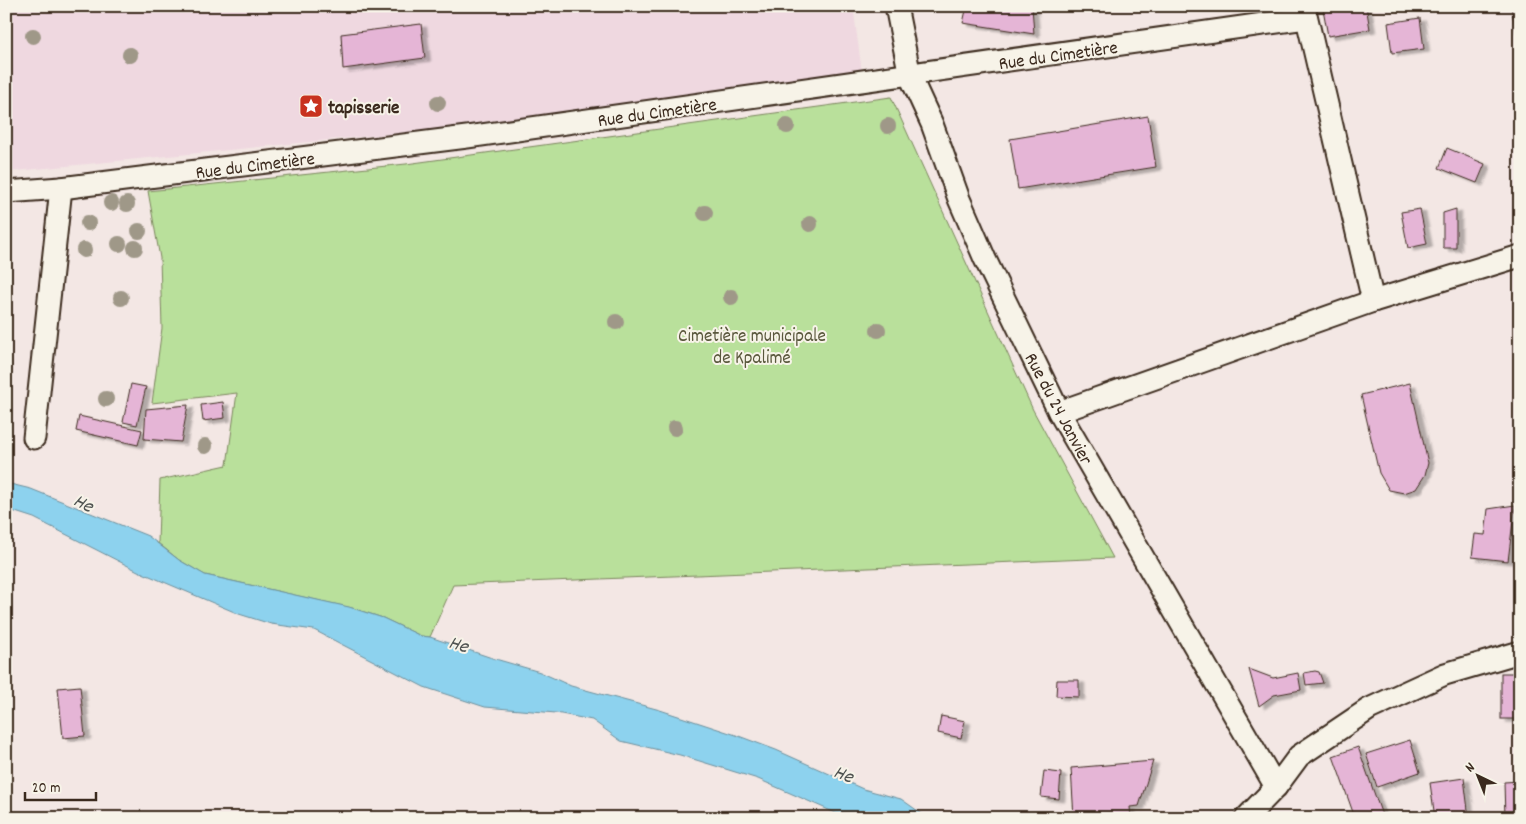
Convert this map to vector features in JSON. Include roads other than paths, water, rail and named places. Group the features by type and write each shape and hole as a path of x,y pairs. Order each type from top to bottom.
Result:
{"street":[{"name":"Rue du 24 Janvier","path":"896,6 910,76 932,124 959,199 985,259 1059,412 1276,787"},
{"name":"Rue du Cimetière","path":"6,192 61,188 467,137 910,76 1305,12"},
{"path":"1305,12 1373,301"},
{"path":"34,438 61,188"},
{"path":"1059,412 1373,301 1520,256"},
{"path":"1246,818 1276,787 1299,756 1368,709 1445,674 1520,652"}],"water":[{"path":"6,483 31,489 148,536 179,560 205,575 349,607 383,618 421,636 430,637 540,672 571,686 660,710 736,735 776,750 863,789 901,799 928,818 847,818 758,779 680,755 621,741 592,720 556,713 485,707 424,687 314,630 271,624 239,614 138,571 34,518 6,509"}],"place":[{"name":"tapisserie","path":"311,106"}],"park label":[{"name":"Cimetière municipale de Kpalimé","path":"752,345"}],"water label":[{"name":"He","path":"84,502"},
{"name":"He","path":"459,643"},
{"name":"He","path":"844,773"}]}
